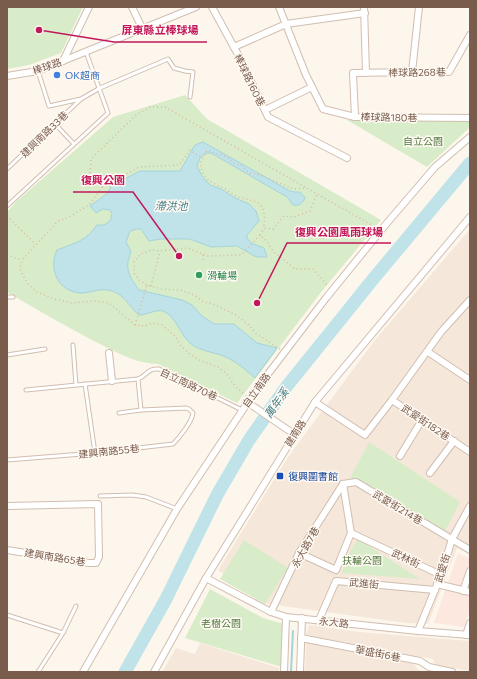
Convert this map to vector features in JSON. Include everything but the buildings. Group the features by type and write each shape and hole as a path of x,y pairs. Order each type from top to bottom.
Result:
{"street":[{"path":"63,61 89,7"},
{"path":"132,7 142,28"},
{"name":"棒球路","path":"7,76 38,71 196,7"},
{"name":"棒球路160巷","path":"212,7 234,46 268,117 347,158"},
{"name":"棒球路180巷","path":"279,7 306,75 323,109 355,117 470,118"},
{"path":"412,72 419,7"},
{"path":"234,46 286,24 365,10 366,73 353,73 355,117"},
{"name":"棒球路268巷","path":"366,73 450,72 470,35"},
{"path":"265,110 312,87"},
{"name":"自立南路","path":"82,672 177,510 242,410 247,399 258,388 282,351 392,217 435,168 470,137"},
{"name":"建南路","path":"154,672 206,578 294,433 315,402 470,217"},
{"name":"武愛街182巷","path":"470,300 441,332 392,400 470,452"},
{"path":"428,352 470,380"},
{"path":"109,353 112,381"},
{"path":"247,399 254,407 294,433"},
{"path":"315,402 365,436 392,400"},
{"path":"400,456 422,420"},
{"path":"430,474 454,441"},
{"name":"武愛街214巷","path":"343,484 356,482 470,550"},
{"path":"336,581 336,570 351,533 343,484"},
{"name":"永大路7巷","path":"271,612 300,553 343,484"},
{"name":"建興南路65巷","path":"7,506 98,504 99,557 96,563 90,563 7,550"},
{"name":"武愛街","path":"418,631 441,574 452,539 470,506"},
{"name":"武林街","path":"351,533 441,574"},
{"path":"300,553 336,570"},
{"path":"467,592 470,571"},
{"name":"永大路","path":"206,578 271,612 286,617 468,635"},
{"name":"武進街","path":"318,620 336,581 436,587 467,592"},
{"path":"284,672 286,617"},
{"path":"300,672 302,618"},
{"path":"468,635 470,623"},
{"name":"華盛街6巷","path":"301,638 420,661 429,667 452,672"}],"lane":[{"path":"7,206 108,113 86,52"},
{"path":"38,71 49,106 81,99 100,88 168,59 174,68 194,72 190,97"},
{"name":"建興南路33巷","path":"7,169 81,99"},
{"path":"54,124 74,144"},
{"path":"7,297 14,297"},
{"path":"73,345 76,385"},
{"path":"7,355 45,349"},
{"name":"自立南路70巷","path":"138,379 143,377 146,372 153,368 159,369 242,410"},
{"path":"26,390 138,379 140,410 119,413"},
{"path":"85,384 95,453"},
{"name":"建興南路55巷","path":"7,460 95,453 173,444 190,421 193,413 190,409 186,408 140,410"},
{"path":"100,496 132,495 146,497 177,510"},
{"path":"38,672 63,633 76,606"},
{"path":"7,615 63,633"}],"path":[{"path":"102,187 90,175 91,159 135,116 150,107 165,107 377,228"},
{"path":"202,158 190,150 179,165 139,166 102,187 88,205 71,216 57,222 35,244 22,260 20,269 27,283 37,292 54,299 72,303 95,300 109,303 135,325 162,325 175,336 191,355 201,361 218,367 226,374 247,399"},
{"path":"282,351 255,333 250,326 236,315 180,290 161,289 147,285 139,280 134,273 134,262 141,254 151,250 160,251 188,248 208,256 241,255 260,235 264,228 265,215 261,206 251,200 238,197 225,189 211,184 203,174 200,164 207,150 227,157 233,163 241,165 248,173 257,174 294,189 305,188"},
{"path":"264,228 273,229 284,216 294,216 310,211 317,194"},
{"path":"7,216 35,244"},
{"path":"260,235 265,239 272,251 295,269 313,269 330,288"},
{"path":"151,286 160,251"},
{"path":"203,254 203,260"},
{"path":"7,255 22,260"},
{"path":"135,325 147,285"}],"shaded area":[{"path":"470,229 470,554 457,548 428,624 406,623 268,604 218,570 288,457 375,340"},
{"path":"458,553 470,559 470,610 464,627 434,623"},
{"path":"309,625 360,632 470,641 470,671 435,665 433,659 306,635"},
{"path":"306,642 414,664 418,670 426,672 305,672"},
{"path":"200,643 279,668 279,672 162,672 176,648 195,654"}],"green space":[{"path":"7,7 83,7 61,53 29,65 7,69"},
{"path":"185,95 207,119 381,220 322,291 237,403 158,364 140,362 114,351 69,328 7,292 7,212 17,201 113,117"},
{"name":"自立公園","path":"347,120 470,121 470,127 427,167"},
{"path":"369,442 460,502 443,535 349,480"},
{"name":"扶輪公園","path":"358,539 420,579 342,573 348,555"},
{"path":"244,540 288,568 265,604 220,579"},
{"name":"老樹公園","path":"210,589 263,618 287,625 282,667 185,638"}],"water":[{"name":"滯洪池","path":"203,142 290,191 300,192 305,198 304,200 299,205 293,205 287,197 211,153 206,153 200,158 197,166 202,176 210,185 221,189 235,198 249,204 256,211 259,221 247,235 247,238 251,243 264,248 267,257 256,257 237,246 211,247 190,239 160,239 149,241 141,229 137,229 130,231 126,242 131,252 128,268 130,276 139,290 182,300 192,305 202,316 214,324 234,324 257,343 277,348 255,378 228,358 195,347 187,340 172,317 163,311 139,315 124,298 108,290 81,293 73,292 66,289 61,284 55,272 54,265 57,250 80,241 89,235 97,225 104,225 110,221 112,214 110,210 103,209 96,213 90,206 108,193 111,186 140,171 180,171 195,145"}],"waterway":[{"name":"萬年溪","path":"125,672 166,599 217,495 249,440 287,386 374,278 470,163"},
{"path":"291,672 293,631"}],"place":[{"name":"屏東縣立棒球場","path":"39,30"},
{"name":"OK超商","path":"57,75"},
{"name":"復興公園","path":"179,256"},
{"name":"滑輪場","path":"199,275"},
{"name":"復興公園風雨球場","path":"257,303"},
{"name":"復興圖書館","path":"280,476"}]}
